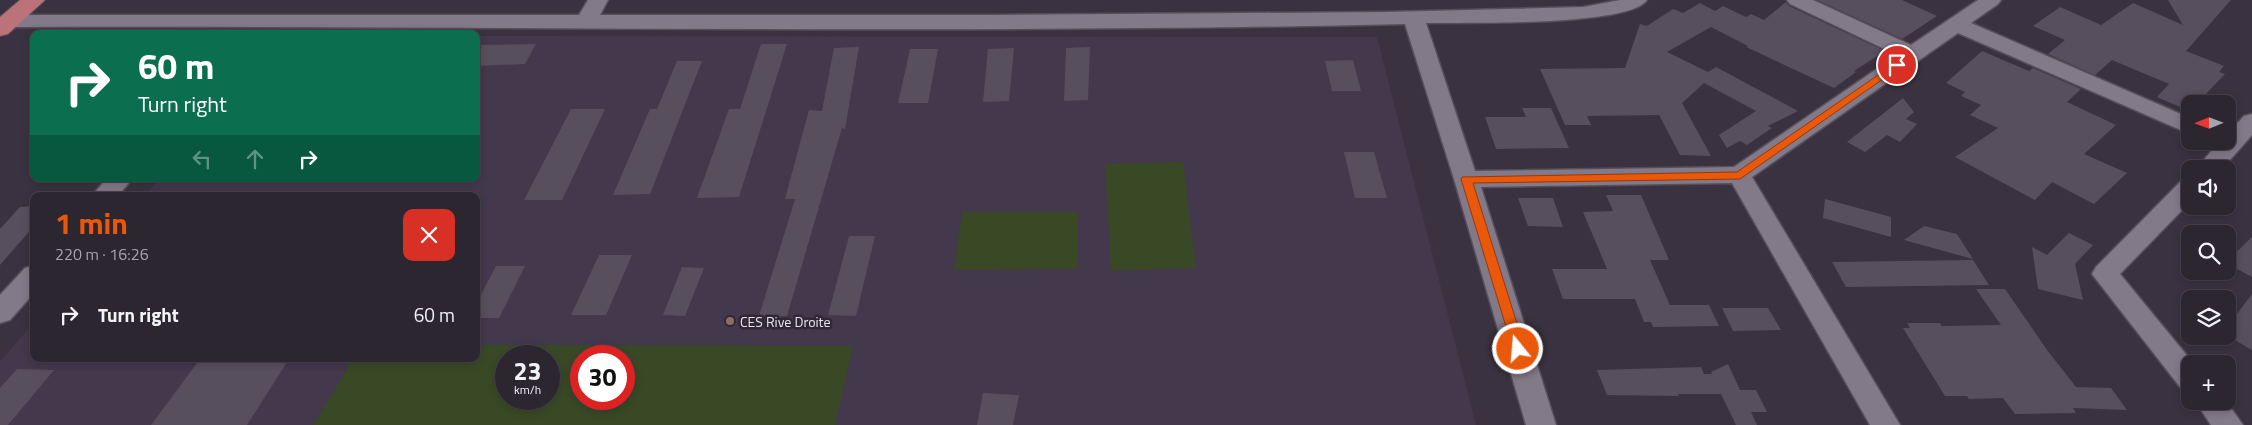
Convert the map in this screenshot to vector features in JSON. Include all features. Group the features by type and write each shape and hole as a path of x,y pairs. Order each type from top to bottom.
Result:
{"highway":[{"path":"4,16 34,0"}],"street":[{"path":"256,26 280,0"},
{"path":"585,22 598,0"},
{"path":"1044,21 1057,0"},
{"path":"4,16 256,26 585,22 1044,21 1290,9 1414,18 1583,13 1628,5 1636,0"},
{"path":"1797,0 1912,54"},
{"path":"1466,179 1740,175 1991,0"},
{"path":"1414,18 1466,179 1541,425"},
{"path":"1955,24 2181,123"},
{"path":"2216,160 2240,134"},
{"path":"1740,175 1885,425"},
{"path":"108,192 117,182"},
{"path":"2181,196 2104,274 2181,367"},
{"path":"0,313 30,280"},
{"path":"2216,410 2228,425"}],"shaded area":[{"path":"480,36 1377,37 1476,425 0,425 0,361 30,327 30,362 480,362 480,192 148,192 157,182 480,182"}],"green space":[{"path":"1183,162 1196,268 1111,271 1105,164"},
{"path":"962,212 1078,212 1077,269 954,270"},
{"path":"480,345 495,345 495,410 560,410 560,345 570,345 570,410 635,410 635,345 853,346 835,425 313,425 351,362 480,362"}],"building":[{"path":"1817,0 1902,0 1937,16 1902,39"},
{"path":"2168,0 2231,0 2186,51 2224,66 2219,72 2225,74 2205,95 2181,95 2180,107 2157,97 2169,84 2112,60 2095,75 2048,54 2065,40 2033,26 2060,7 2101,25 2133,3 2183,25"},
{"path":"1786,2 1789,6 1885,51 1854,71 1856,72 1834,88 1746,47 1748,46 1711,27 1667,52 1708,72 1716,67 1798,111 1768,126 1772,128 1747,145 1740,141 1727,148 1719,135 1756,111 1704,83 1682,103 1711,156 1680,155 1659,115 1587,116 1591,125 1565,125 1540,69 1625,68 1640,24 1647,26 1673,9 1683,13 1700,3 1715,11 1723,6 1746,17 1751,14 1764,20"},
{"path":"536,44 525,64 480,66 480,45"},
{"path":"761,44 787,44 739,197 697,198 729,109 740,109"},
{"path":"859,47 845,129 842,128 787,316 759,316 795,199 785,199 809,110 822,111 834,48"},
{"path":"1090,47 1088,100 1064,101 1066,48"},
{"path":"1014,48 1009,101 983,102 988,49"},
{"path":"910,49 938,49 928,103 898,103"},
{"path":"1982,51 2029,71 2033,68 2081,89 2067,102 2116,125 2084,154 2127,173 2094,204 2052,182 2035,200 1955,157 1998,128 1970,115 1981,105 1961,96 1965,92 1946,83"},
{"path":"1353,60 1361,91 1332,91 1325,61"},
{"path":"677,61 702,61 650,194 613,195 650,109 657,109"},
{"path":"1903,98 1914,112 1906,119 1917,124 1900,142 1887,135 1865,152 1847,142"},
{"path":"1522,108 1551,108 1569,148 1496,149 1485,117 1526,117"},
{"path":"571,109 605,109 562,200 524,200"},
{"path":"1344,152 1374,152 1387,198 1355,198"},
{"path":"1606,195 1641,195 1669,260 1650,260 1670,305 1709,305 1719,326 1653,327 1651,322 1644,322 1635,299 1563,299 1552,269 1607,269 1583,212 1613,211"},
{"path":"1518,198 1553,198 1563,227 1528,226"},
{"path":"1825,199 1891,217 1891,237 1823,218"},
{"path":"30,206 30,231 0,265 0,229 20,207"},
{"path":"1924,226 1957,234 1973,259 1904,240"},
{"path":"2069,233 2093,245 2075,264 2083,300 2038,289 2032,247 2047,255"},
{"path":"849,236 875,236 856,316 828,315"},
{"path":"2252,237 2252,277 2236,268 2236,252"},
{"path":"599,255 632,255 606,315 571,315"},
{"path":"1973,260 1989,285 1846,287 1832,262"},
{"path":"496,266 525,266 499,318 480,318 480,296"},
{"path":"682,267 704,268 685,316 663,315"},
{"path":"1976,289 2005,289 2047,350 2076,387 2111,388 2127,410 2073,408 2076,413 2015,414 2003,398 1969,399 1967,396 1945,396 1903,328 1910,328 1907,323 1940,323 1942,326 2001,325"},
{"path":"2252,294 2252,350 2236,341 2236,315"},
{"path":"1722,308 1768,308 1781,330 1733,331"},
{"path":"198,362 287,362 247,425 151,425"},
{"path":"1728,364 1740,390 1756,390 1767,412 1751,412 1757,425 1736,425 1721,394 1678,394 1679,396 1607,395 1597,370 1701,367 1704,374 1712,374 1711,372"},
{"path":"17,369 54,370 8,425 0,425 0,388"},
{"path":"983,393 1019,395 1013,425 977,425"}],"place":[{"name":"CES Rive Droite","path":"730,321"}],"route":[{"path":"1518,349 1466,179 1740,175 1897,65"}]}
